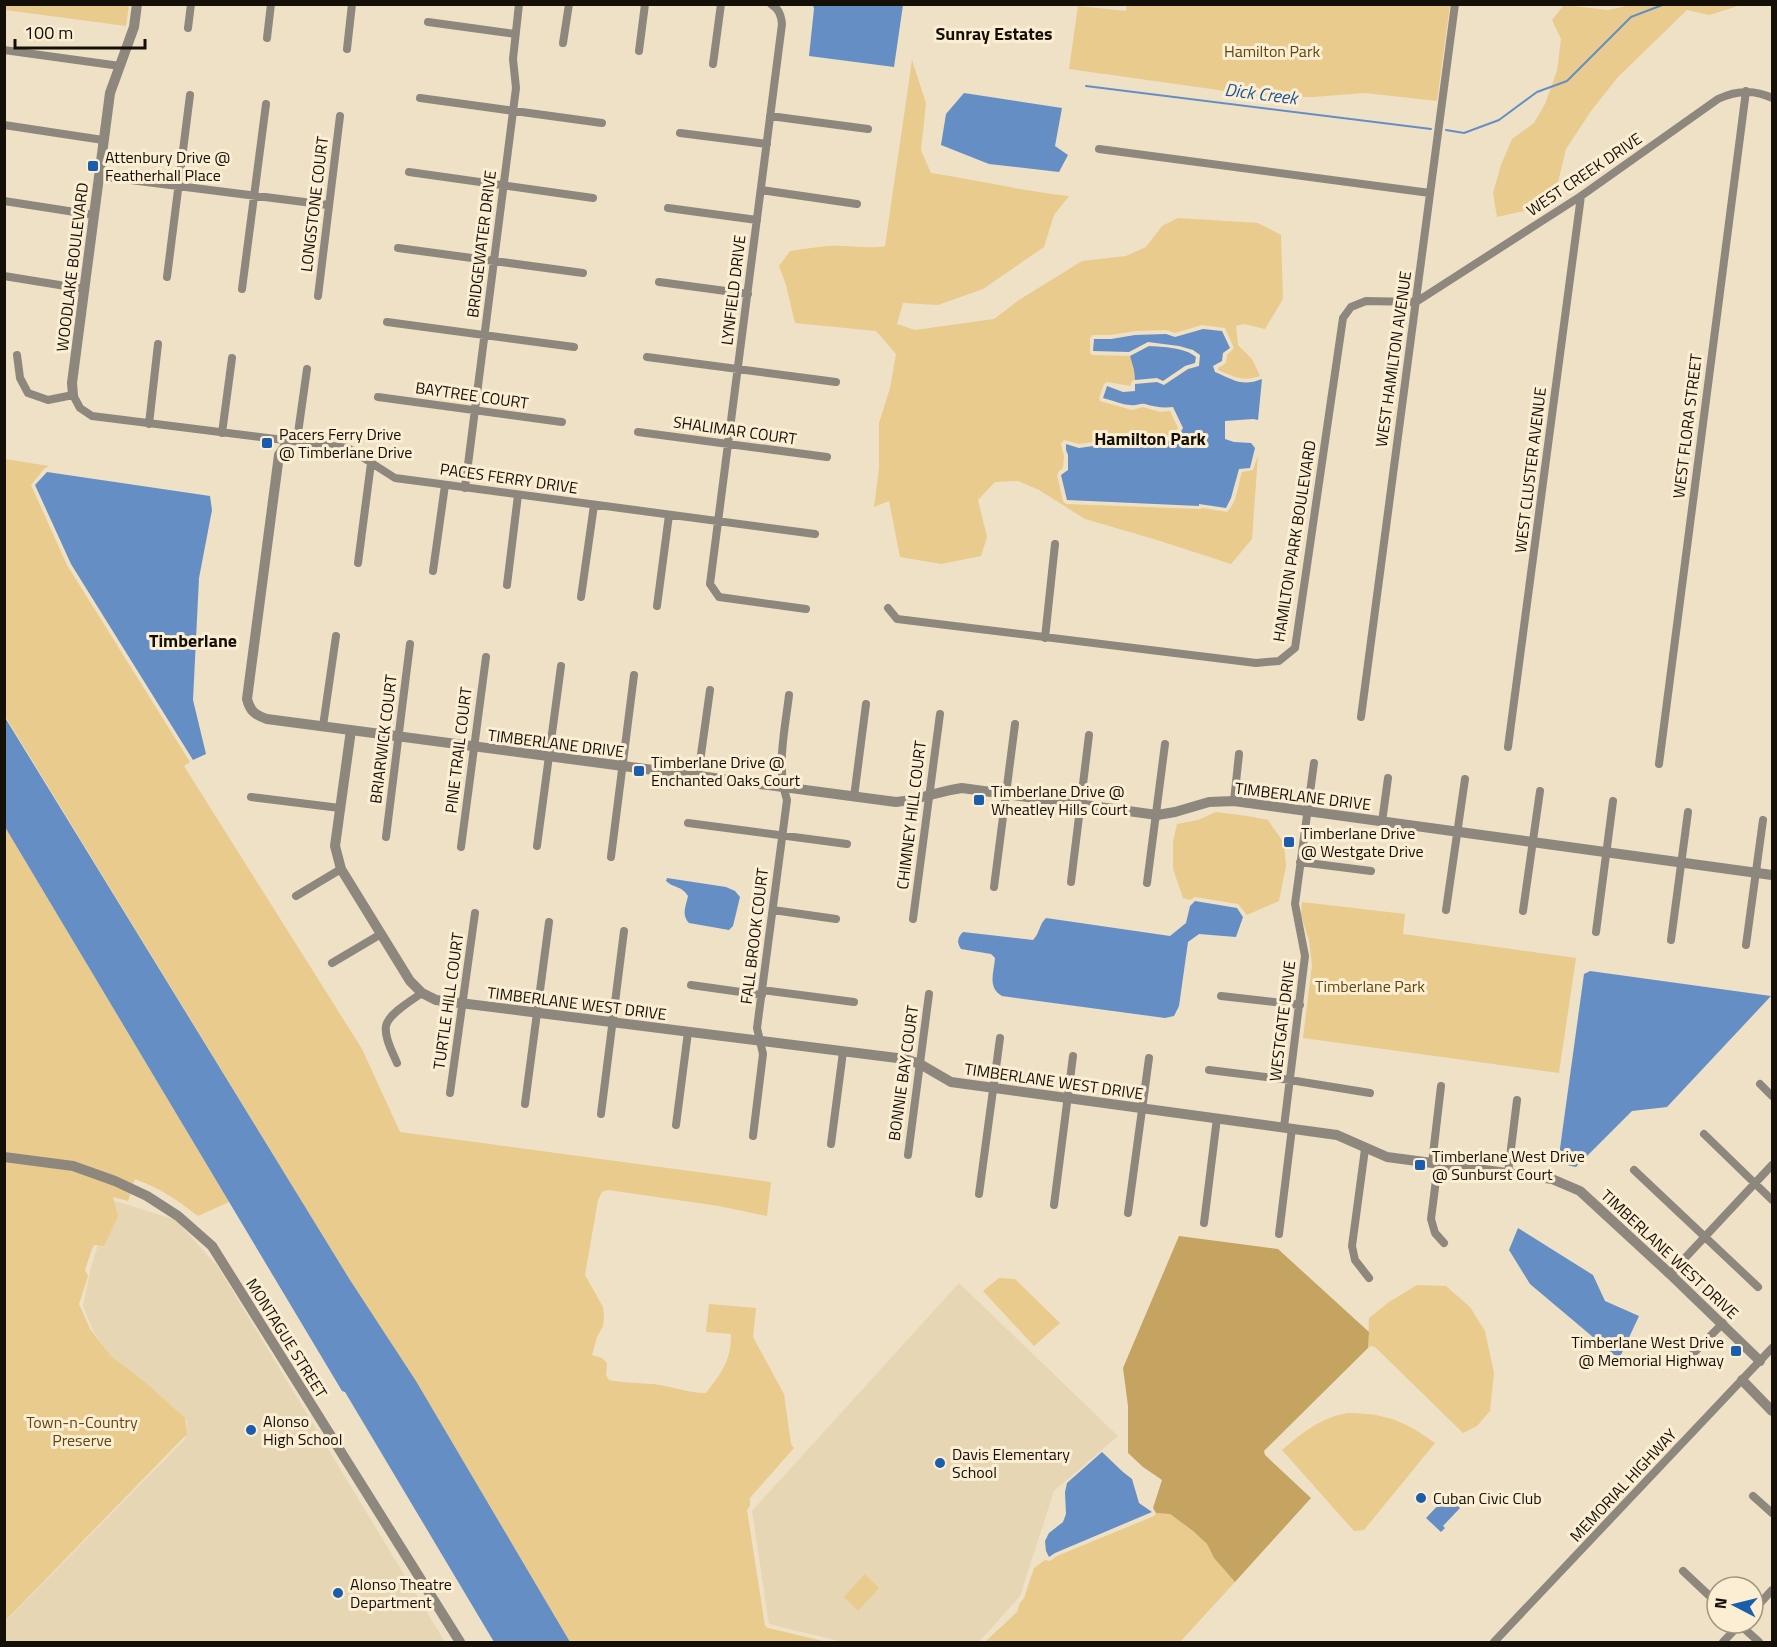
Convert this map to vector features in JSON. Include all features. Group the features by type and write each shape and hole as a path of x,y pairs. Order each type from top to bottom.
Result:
{"street":[{"name":"WOODLAKE BOULEVARD","path":"73,395 72,383 110,93 134,27 137,4"},
{"path":"188,28 190,4"},
{"path":"267,38 271,4"},
{"path":"347,49 352,4"},
{"name":"BRIDGEWATER DRIVE","path":"465,488 516,88 513,59 519,4"},
{"path":"563,43 569,4"},
{"path":"639,51 645,4"},
{"path":"713,64 721,4"},
{"name":"LYNFIELD DRIVE","path":"771,4 781,15 782,24 710,584 719,597 806,609"},
{"name":"WEST HAMILTON AVENUE","path":"1361,717 1455,4"},
{"path":"428,22 515,34"},
{"path":"4,50 120,66"},
{"path":"1746,91 1773,98"},
{"name":"WEST CREEK DRIVE","path":"1416,302 1581,196 1718,99 1731,93 1746,91"},
{"name":"WEST FLORA STREET","path":"1659,764 1746,91"},
{"path":"167,277 190,96"},
{"path":"420,98 602,123"},
{"path":"242,289 266,104"},
{"name":"LONGSTONE COURT","path":"318,296 340,116"},
{"path":"770,116 868,129"},
{"path":"4,125 103,140"},
{"path":"681,133 767,144"},
{"path":"1099,149 1430,194"},
{"path":"409,172 593,198"},
{"path":"99,176 328,205"},
{"path":"761,190 857,204"},
{"name":"WEST CLUSTER AVENUE","path":"1508,747 1581,196"},
{"path":"4,201 94,215"},
{"path":"668,208 757,220"},
{"path":"398,248 583,273"},
{"path":"4,276 84,289"},
{"path":"659,282 748,294"},
{"name":"HAMILTON PARK BOULEVARD","path":"888,608 897,619 1256,663 1279,661 1295,648 1344,318 1351,308 1366,301 1416,302"},
{"path":"387,322 574,347"},
{"path":"149,424 158,344"},
{"path":"17,355 20,378 28,393 48,399 73,395"},
{"path":"647,357 836,382"},
{"path":"222,434 232,358"},
{"path":"289,441 298,433 307,369"},
{"name":"PACES FERRY DRIVE","path":"73,395 80,408 92,416 348,448 395,478 815,534"},
{"name":"BAYTREE COURT","path":"378,397 562,422"},
{"name":"SHALIMAR COURT","path":"638,432 827,457"},
{"name":"TIMBERLANE DRIVE","path":"289,441 279,455 247,699 255,715 399,737 896,802 913,801 946,790 962,788 1157,815 1209,802 1234,801 1773,875"},
{"path":"357,563 371,463"},
{"path":"433,571 445,485"},
{"path":"507,585 518,495"},
{"path":"581,597 594,505"},
{"path":"657,606 669,515"},
{"path":"1045,638 1055,544"},
{"path":"323,726 336,636"},
{"name":"BRIARWICK COURT","path":"386,837 410,645"},
{"name":"PINE TRAIL COURT","path":"461,847 486,657"},
{"path":"537,846 561,666"},
{"path":"611,857 634,675"},
{"path":"698,776 710,690"},
{"name":"FALL BROOK COURT","path":"753,1136 763,1054 757,1028 787,800 780,768 789,695"},
{"path":"855,797 866,704"},
{"name":"CHIMNEY HILL COURT","path":"913,919 940,714"},
{"path":"994,887 1015,724"},
{"path":"351,730 335,846 341,869 410,981 422,993 393,1015 386,1025 387,1038 397,1063"},
{"path":"1071,882 1089,735"},
{"path":"1147,883 1165,744"},
{"path":"1234,801 1239,754"},
{"name":"WESTGATE DRIVE","path":"1279,1234 1290,1080 1305,956 1295,904 1314,763"},
{"path":"1382,822 1388,778"},
{"path":"1446,910 1465,779"},
{"path":"1523,911 1540,791"},
{"path":"251,797 340,808"},
{"path":"1596,932 1613,801"},
{"path":"1671,940 1688,812"},
{"path":"1746,945 1763,820"},
{"path":"688,823 847,844"},
{"path":"1300,862 1371,871"},
{"path":"296,896 341,869"},
{"path":"773,910 836,919"},
{"name":"TURTLE HILL COURT","path":"450,1093 475,913"},
{"path":"525,1104 549,921"},
{"path":"601,1114 624,931"},
{"path":"332,963 381,934"},
{"path":"691,985 854,1002"},
{"name":"TIMBERLANE WEST DRIVE","path":"422,993 436,1000 905,1059 920,1064 951,1082 1337,1135 1387,1157 1552,1179 1580,1191 1723,1323 1760,1361"},
{"name":"BONNIE BAY COURT","path":"908,1155 929,994"},
{"path":"1221,996 1300,1005"},
{"path":"676,1125 688,1032"},
{"path":"979,1194 1000,1038"},
{"path":"831,1144 843,1052"},
{"path":"1054,1205 1073,1056"},
{"path":"1128,1214 1149,1058"},
{"path":"1209,1070 1370,1093"},
{"path":"1760,1084 1773,1096"},
{"path":"1441,1086 1431,1219 1435,1233 1444,1243"},
{"path":"1508,1173 1517,1100"},
{"path":"1204,1222 1217,1118"},
{"path":"1704,1134 1773,1200"},
{"path":"1365,1149 1352,1246 1355,1260 1370,1278"},
{"name":"MONTAGUE STREET","path":"4,1157 73,1166 115,1181 147,1196 178,1216 212,1246 460,1642"},
{"path":"1670,1274 1773,1165"},
{"path":"1634,1170 1758,1287"},
{"path":"1686,1361 1723,1323"},
{"name":"MEMORIAL HIGHWAY","path":"1494,1642 1773,1348"},
{"path":"1742,1380 1773,1411"},
{"path":"1754,1496 1773,1514"},
{"path":"1683,1570 1705,1591"}],"shaded area":[{"name":"Alonso High School","path":"112,1200 176,1220 218,1267 445,1642 5,1642 4,1623 185,1439 187,1421 109,1354 93,1331 83,1306 91,1267"},
{"path":"1179,1236 1278,1249 1369,1332 1368,1348 1264,1451 1265,1455 1311,1498 1235,1582 1214,1558 1207,1544 1193,1531 1170,1514 1156,1513 1153,1508 1162,1480 1128,1453 1128,1406 1123,1368"},
{"name":"Davis Elementary School","path":"959,1283 1118,1436 1054,1491 1020,1596 979,1642 843,1642 769,1624 752,1511"}],"green space":[{"path":"5,4 129,5 126,26 5,10"},
{"name":"Hamilton Park","path":"1127,4 1450,5 1437,101 1365,93 1313,97 1268,97 1069,69 1078,6 1126,11"},
{"path":"1564,5 1608,10 1631,5 1741,5 1709,15 1687,10 1618,77 1591,111 1566,149 1558,182 1533,209 1497,217 1493,193 1501,165 1512,139 1534,123 1545,104 1557,71 1561,39 1552,20"},
{"path":"912,60 926,103 921,150 931,173 1069,196 1054,215 1044,247 983,289 938,305 903,303 897,324 915,330 994,319 1019,300 1082,261 1126,256 1146,247 1162,226 1178,218 1258,223 1281,235 1283,299 1265,329 1244,324 1236,326 1238,345 1252,359 1260,376 1243,379 1218,370 1226,363 1227,355 1234,348 1225,328 1202,325 1175,333 1166,330 1093,335 1090,338 1092,355 1130,356 1134,370 1135,380 1130,386 1107,382 1104,384 1100,401 1132,410 1143,407 1160,412 1170,411 1178,428 1175,434 1164,438 1149,434 1079,444 1064,440 1061,444 1064,456 1063,468 1057,475 1063,501 1066,504 1203,508 1227,512 1235,499 1242,472 1253,470 1258,455 1252,539 1231,564 1085,519 1039,490 1018,481 995,482 978,500 987,537 981,556 941,564 900,557 889,501 874,507 879,468 879,423 890,388 896,354 876,331 795,323 779,266 790,251 829,246 885,246"},
{"path":"4,456 5,459 49,466 31,485 67,565 190,762 184,766 362,1049 400,1132 771,1182 767,1216 719,1206 608,1190 602,1192 598,1200 585,1275 603,1307 604,1316 603,1326 592,1355 602,1358 607,1363 606,1375 609,1380 653,1384 706,1393 725,1366 731,1343 731,1334 706,1332 709,1304 756,1308 753,1337 784,1394 791,1444 794,1448 750,1498 750,1506 747,1510 765,1626 827,1642 570,1642 416,1381 350,1280 5,716"},
{"path":"1216,812 1268,820 1284,843 1286,866 1279,901 1247,915 1238,904 1195,897 1190,900 1183,898 1173,869 1173,842 1177,824 1198,820"},
{"path":"5,827 229,1202 198,1216 168,1195 135,1179 133,1184 5,1152"},
{"name":"Timberlane Park","path":"1302,902 1405,914 1403,934 1576,958 1559,1073 1303,1038 1312,965 1309,941 1301,915"},
{"name":"Town-n-Country Preserve","path":"5,1161 72,1171 131,1193 128,1201 113,1197 118,1216 104,1246 94,1245 92,1249 85,1270 88,1276 79,1304 90,1329 111,1356 185,1418 187,1434 5,1621"},
{"path":"999,1278 1015,1279 1060,1323 1034,1346 983,1291"},
{"path":"1417,1285 1446,1286 1470,1307 1485,1331 1494,1373 1490,1411 1477,1426 1463,1433 1375,1347 1368,1348 1369,1318 1389,1302"},
{"path":"1347,1413 1394,1420 1414,1429 1435,1443 1364,1530 1354,1531 1282,1450 1312,1427"},
{"path":"1156,1513 1170,1514 1193,1531 1207,1544 1214,1558 1235,1582 1180,1642 985,1642 1017,1612 1034,1568 1045,1560 1050,1561 1057,1556 1154,1516"},
{"path":"865,1574 879,1588 858,1611 844,1597"}],"water":[{"path":"813,5 903,5 894,67 809,56"},
{"path":"964,93 1062,108 1055,146 1068,155 1059,172 989,164 941,145 946,114"},
{"path":"1203,329 1222,331 1230,348 1223,353 1222,361 1213,366 1215,372 1243,382 1262,379 1258,420 1225,421 1225,439 1251,443 1255,448 1250,468 1239,469 1226,508 1199,504 1199,506 1067,500 1061,475 1068,470 1066,444 1079,448 1150,438 1165,442 1178,437 1183,428 1173,407 1128,405 1103,398 1107,386 1123,392 1135,391 1135,384 1157,382 1164,385 1188,369 1199,366 1200,355 1193,350 1179,346 1148,342 1129,352 1093,351 1094,339 1166,334 1175,337"},
{"path":"1149,346 1186,351 1196,357 1195,363 1185,366 1163,381 1157,378 1135,380 1130,356"},
{"path":"47,472 210,496 212,510 199,578 193,700 206,754 193,760 71,564 35,485"},
{"path":"4,716 350,1280 416,1381 570,1642 494,1642 5,827"},
{"path":"667,878 726,887 735,891 740,897 733,926 729,930 689,923 685,914 688,896 683,890 666,881"},
{"path":"1195,901 1237,908 1243,917 1236,937 1199,934 1188,942 1179,1006 1174,1016 1165,1018 1002,996 993,984 995,958 991,954 961,949 958,944 963,932 1033,940 1046,918 1170,936 1186,923 1190,906"},
{"path":"1590,971 1771,996 1667,1107 1632,1111 1576,1167 1558,1163 1584,974"},
{"path":"1518,1228 1593,1275 1605,1301 1639,1316 1619,1359 1530,1284 1509,1250"},
{"path":"1102,1452 1132,1479 1139,1503 1152,1512 1049,1557 1045,1541 1049,1533 1063,1522 1066,1514 1067,1483"},
{"path":"1447,1496 1460,1508 1443,1526 1445,1528 1441,1532 1426,1518"}],"waterway":[{"name":"Dick Creek","path":"1446,130 1464,133 1499,120 1537,92 1567,81 1631,17 1665,4"},
{"name":"Dick Creek","path":"1086,86 1431,129"}],"place":[{"name":"Attenbury Drive @ Featherhall Place","path":"93,166"},
{"name":"Pacers Ferry Drive @ Timberlane Drive","path":"267,443"},
{"name":"Timberlane Drive @ Enchanted Oaks Court","path":"639,771"},
{"name":"Timberlane Drive @ Wheatley Hills Court","path":"979,800"},
{"name":"Timberlane Drive @ Westgate Drive","path":"1289,842"},
{"name":"Timberlane West Drive @ Sunburst Court","path":"1420,1165"},
{"name":"Timberlane West Drive @ Memorial Highway","path":"1736,1351"},
{"name":"Alonso High School","path":"251,1430"},
{"name":"Davis Elementary School","path":"940,1463"},
{"name":"Cuban Civic Club","path":"1421,1498"},
{"name":"Alonso Theatre Department","path":"338,1593"}],"district":[{"name":"Sunray Estates","path":"994,34"},
{"name":"Hamilton Park","path":"1150,439"},
{"name":"Timberlane","path":"193,641"}]}
